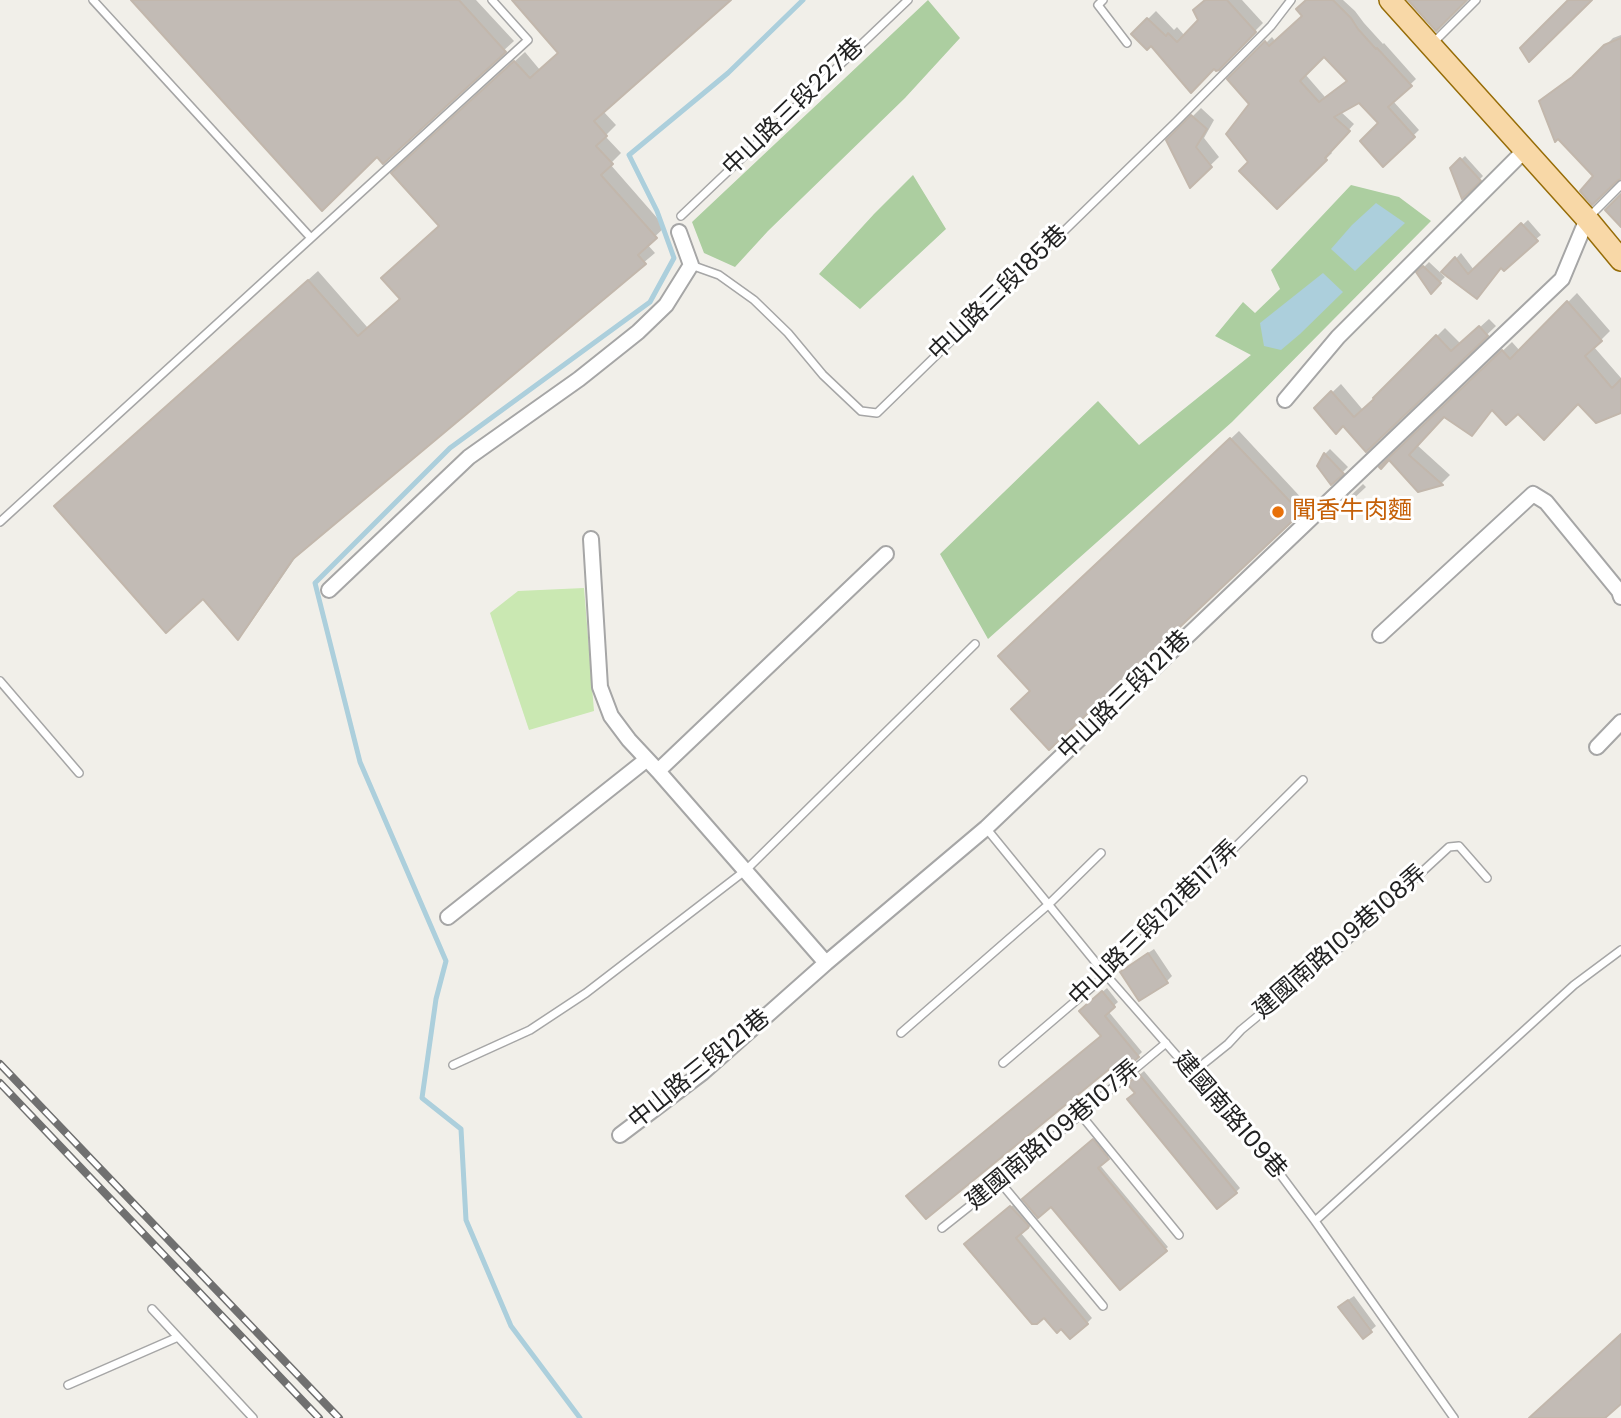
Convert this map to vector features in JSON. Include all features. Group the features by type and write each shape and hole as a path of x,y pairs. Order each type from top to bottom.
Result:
{"main road":[{"path":"1390,0 1621,260"}],"street":[{"path":"1285,400 1338,337 1525,150"},
{"name":"中山路三段121巷","path":"620,1135 702,1073 826,963 986,828 1562,279 1587,219"},
{"path":"329,590 469,457 579,379 638,332 666,305 691,265 679,232"},
{"path":"1380,635 1533,494 1546,502 1620,593"},
{"path":"591,539 600,687 611,716 646,760 826,963"},
{"path":"658,771 886,554"},
{"path":"1597,747 1621,722"},
{"path":"449,917 646,760"}],"lane":[{"path":"93,0 311,238"},
{"path":"0,522 528,40 492,0"},
{"name":"中山路三段227巷","path":"681,216 908,0"},
{"path":"1103,0 1098,5 1127,43"},
{"name":"中山路三段185巷","path":"691,265 719,275 754,300 861,411 877,413 1175,122 1271,26 1291,0"},
{"path":"1431,45 1475,0"},
{"path":"1587,219 1621,186"},
{"path":"453,1065 541,1023 586,993 746,870 975,644"},
{"path":"0,681 79,773"},
{"name":"中山路三段121巷117弄","path":"1003,1063 1106,975 1303,780"},
{"name":"建國南路109巷","path":"986,828 1106,975 1192,1073 1242,1124 1315,1220 1454,1418"},
{"name":"建國南路109巷108弄","path":"1192,1073 1334,953 1449,847 1459,846 1487,878"},
{"path":"901,1033 1049,904 1101,853"},
{"path":"1315,1220 1574,985 1621,950"},
{"name":"建國南路109巷107弄","path":"942,1228 1166,1043"},
{"path":"1081,1115 1179,1235"},
{"path":"1000,1182 1103,1306"},
{"path":"152,1309 253,1418"},
{"path":"68,1385 178,1337"}],"green space":[{"path":"928,0 960,38 905,98 768,231 735,267 704,253 692,222"},
{"path":"913,175 946,229 860,309 819,274"},
{"path":"1351,185 1399,197 1431,221 1232,422 988,639 940,554 1098,401 1139,445 1251,355 1215,336 1243,302 1255,313 1280,289 1271,270"},
{"path":"584,588 594,711 529,730 490,613 518,591"}],"water":[{"path":"1376,203 1405,223 1355,271 1331,249"},
{"path":"1323,273 1343,292 1281,350 1264,346 1260,323"}],"building":[{"path":"131,0 459,0 506,52 383,164 377,157 322,211"},
{"path":"512,0 731,0 594,121 607,136 596,146 613,164 601,175 657,238 638,255 646,264 293,559 238,640 203,599 166,633 54,506 308,280 358,336 400,299 381,278 439,226 391,173 514,61 530,78 558,53"},
{"path":"1205,0 1227,0 1256,32 1219,70 1214,69 1191,93 1151,46 1147,50 1131,34 1147,18 1166,36 1168,33 1177,42 1198,20 1193,10"},
{"path":"1306,0 1333,0 1351,18 1358,29 1412,86 1388,107 1415,137 1383,167 1360,141 1378,123 1359,103 1334,117 1350,131 1325,158 1327,160 1277,209 1239,171 1248,162 1226,134 1249,104 1227,79 1265,41 1269,46 1302,16 1296,9","holes":["1324,57 1347,81 1319,102 1300,81"]},
{"path":"1408,0 1467,0 1436,31"},
{"path":"1568,0 1592,0 1529,62 1520,48"},
{"path":"1621,38 1621,179 1592,205 1580,191 1593,176 1558,139 1555,142 1539,101 1572,77 1604,45"},
{"path":"1191,115 1207,129 1196,147 1212,167 1190,188 1166,140"},
{"path":"1460,158 1481,181 1462,199 1450,168"},
{"path":"1621,194 1621,227 1605,210"},
{"path":"1521,223 1538,241 1504,271 1501,268 1477,299 1441,272 1455,257 1468,274"},
{"path":"1423,266 1441,283 1431,294 1416,272"},
{"path":"1567,301 1602,341 1585,356 1612,388 1621,379 1621,413 1596,423 1578,404 1544,440 1518,414 1506,425 1492,410 1472,436 1444,417 1409,455 1443,485 1418,492 1389,460 1381,469 1379,467 1502,350 1510,359"},
{"path":"1479,326 1488,336 1366,452 1343,426 1336,434 1314,408 1331,391 1354,417 1436,335 1451,351"},
{"path":"1230,438 1301,513 1049,750 1011,709 1030,691 998,656"},
{"path":"1324,453 1344,474 1331,485 1317,466"},
{"path":"1148,953 1168,983 1139,1001 1120,972"},
{"path":"1102,991 1115,1007 1105,1016 1139,1057 1119,1074 1113,1066 926,1219 906,1196 1101,1036 1079,1011"},
{"path":"1139,1074 1237,1193 1217,1209 1127,1099 1135,1093 1127,1084"},
{"path":"1093,1139 1109,1159 1098,1168 1167,1251 1120,1290 1051,1207 1038,1218 1022,1199"},
{"path":"1010,1206 1029,1226 1016,1238 1088,1324 1070,1339 1061,1329 1057,1333 1044,1318 1037,1324 1032,1324 964,1244"},
{"path":"1348,1300 1372,1332 1363,1339 1338,1307"},
{"path":"1621,1334 1621,1404 1605,1418 1529,1418"}],"waterway":[{"path":"580,1418 511,1326 466,1220 461,1129 422,1098 436,999 446,961 360,762 315,583 450,448 650,302 674,258 657,211 629,155 728,73 803,0"}],"railway":[{"path":"0,1064 339,1418"},
{"path":"0,1083 319,1418"}],"place":[{"name":"聞香牛肉麵","path":"1278,512"}]}
